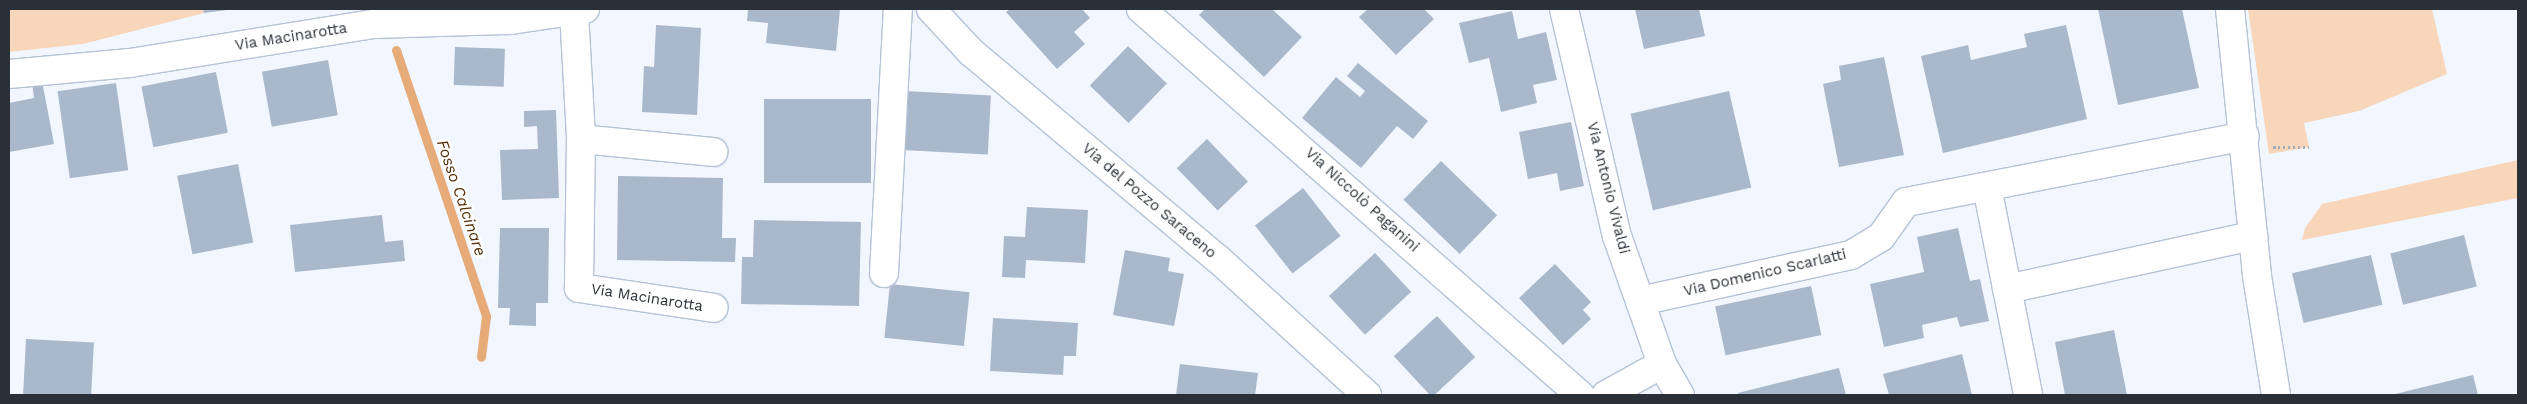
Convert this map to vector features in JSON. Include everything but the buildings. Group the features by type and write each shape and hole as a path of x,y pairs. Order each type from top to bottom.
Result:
{"street":[{"path":"884,273 898,9"},
{"name":"Via del Pozzo Saraceno","path":"930,9 971,52 1218,259 1367,395"},
{"name":"Via Niccolò Paganini","path":"1141,9 1580,395"},
{"name":"Via Antonio Vivaldi","path":"1564,9 1617,236 1662,364 1680,395"},
{"path":"2230,9 2254,236 2276,395"},
{"name":"Via Macinarotta","path":"9,74 130,63 374,24 511,20 579,11 581,139 579,288 714,308"},
{"path":"581,139 713,152"},
{"name":"Via Domenico Scarlatti","path":"1640,301 1851,255 1881,237 1906,202 2245,145"},
{"path":"1987,187 2028,395"},
{"path":"2007,289 2254,236"},
{"path":"1606,395 1662,364"}],"path":[{"path":"2245,145 2309,147"}],"shaded area":[{"path":"9,9 203,9 204,13 83,44 9,52"},
{"path":"2248,9 2432,9 2447,74 2359,111 2304,123 2309,147 2269,154"},
{"path":"2518,160 2518,198 2302,240 2305,228 2322,204"}],"waterway":[{"name":"Fosso Calcinare","path":"396,50 486,316 481,357"}]}
